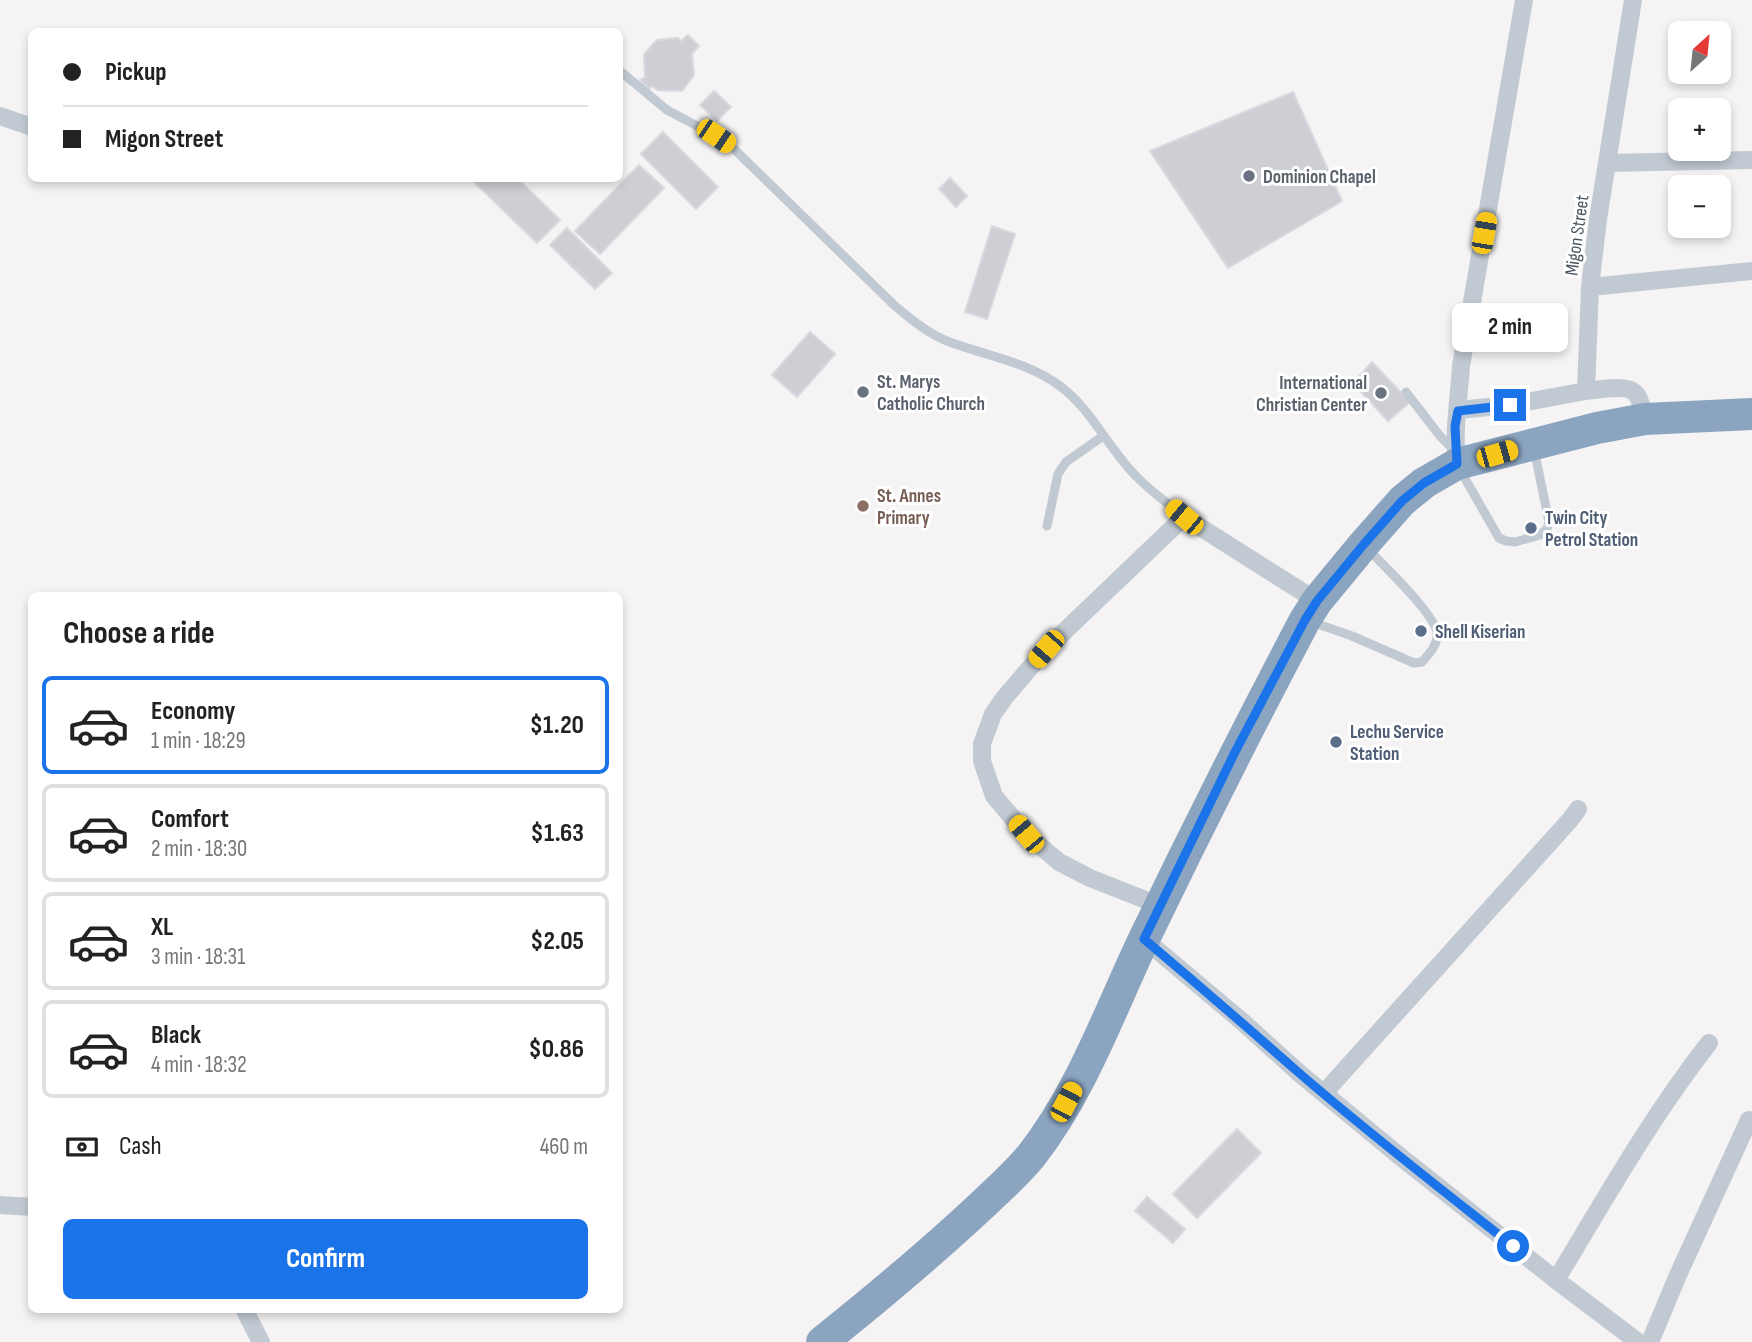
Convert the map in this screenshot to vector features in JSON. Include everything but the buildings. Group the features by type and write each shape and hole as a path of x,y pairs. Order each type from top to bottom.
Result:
{"highway":[{"path":"822,1342 911,1270 980,1207 1029,1158 1056,1121 1086,1065 1235,752 1311,610 1402,501 1456,458 1644,419 1752,414"}],"street":[{"path":"1456,458 1455,426 1461,366 1524,0"},
{"name":"Migon Street","path":"1586,391 1590,287 1598,219 1633,0"},
{"path":"0,116 28,126"},
{"path":"1607,163 1752,160"},
{"path":"1590,287 1752,271"},
{"path":"1458,411 1586,391 1624,388 1634,391 1638,397 1644,419"},
{"path":"1161,906 1090,878 1059,862 1026,834 994,796 982,761 982,744 987,729 999,706 1046,649 1184,517 1311,610"},
{"path":"1324,1093 1577,809"},
{"path":"1144,939 1402,1158 1638,1342"},
{"path":"1556,1280 1646,1131 1709,1043"},
{"path":"1650,1342 1749,1120"},
{"path":"0,1205 28,1207"},
{"path":"246,1313 261,1342"}],"lane":[{"path":"623,73 667,110 733,148 894,305 923,328 946,341 1016,362 1060,386 1085,408 1103,436 1136,475 1184,517"},
{"path":"1406,392 1456,458 1499,538 1506,541 1515,542 1540,535 1547,529 1549,522 1533,444"},
{"path":"1047,526 1058,474 1075,454 1103,436"},
{"path":"1311,610 1352,636 1414,663 1422,662 1429,654 1437,636 1435,625 1364,544"}],"place":[{"name":"Dominion Chapel","path":"1249,176"},
{"name":"St. Marys Catholic Church","path":"863,392"},
{"name":"International Christian Center","path":"1381,393"},
{"name":"St. Annes Primary","path":"863,506"},
{"name":"Twin City Petrol Station","path":"1531,528"},
{"name":"Shell Kiserian","path":"1421,631"},
{"name":"Lechu Service Station","path":"1336,742"}],"route":[{"path":"1510,405 1458,411 1455,426 1457,464 1424,483 1402,501 1317,601 1235,752 1144,939 1245,1024 1298,1073 1513,1246"}]}
